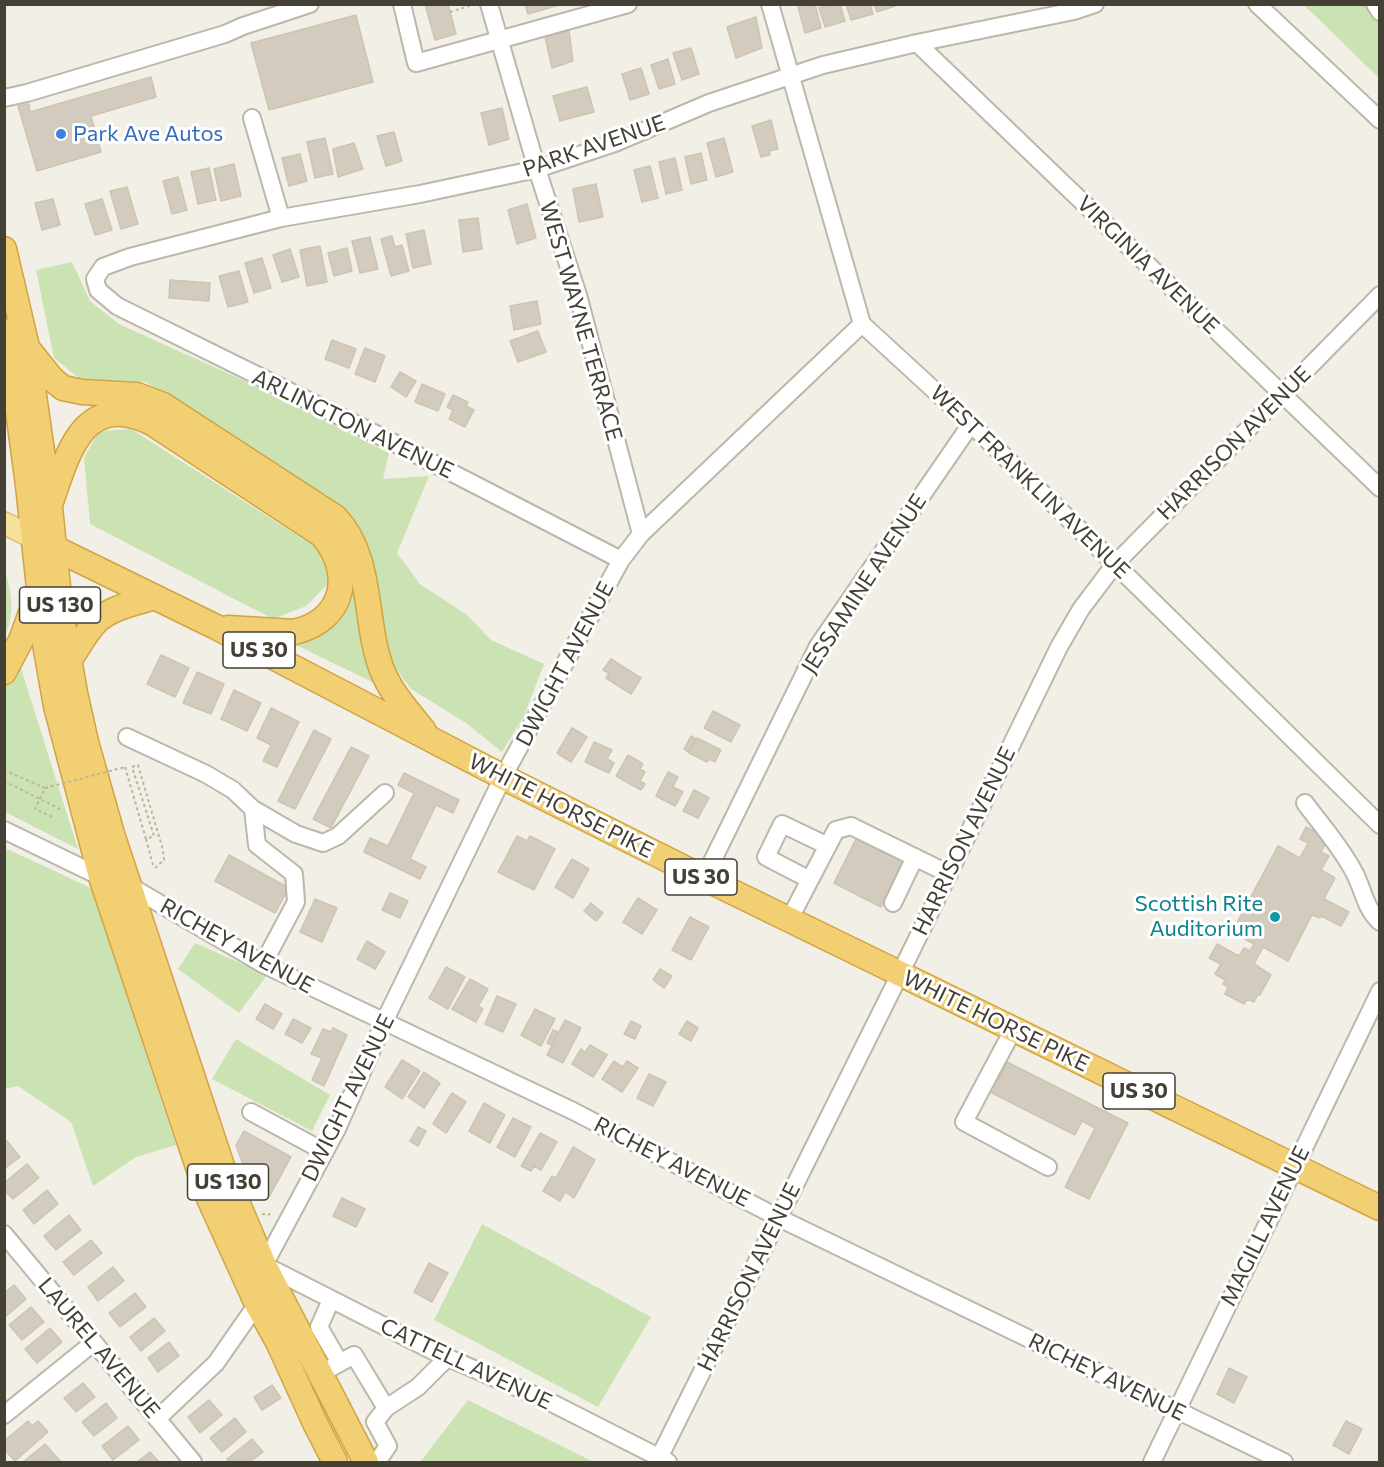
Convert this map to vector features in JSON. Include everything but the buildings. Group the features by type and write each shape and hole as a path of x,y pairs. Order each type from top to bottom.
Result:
{"highway":[{"path":"4,249 27,347 52,379 63,388 82,392 137,395 163,405 334,517 348,532 356,548 362,569 382,670 397,697 429,738"},
{"path":"4,331 11,404 44,543 39,588 21,640 4,672"},
{"name":"US 130","path":"27,347 50,507 44,543 60,607 86,742 128,885 223,1169 264,1264 330,1368 366,1462"},
{"path":"50,507 67,454 77,436 92,422 122,414 152,423 322,535 332,546 341,568 340,587 331,609 315,624 304,629 284,632 216,627"},
{"name":"WHITE HORSE PIKE","path":"44,543 216,627 503,777 704,878 1380,1208"},
{"name":"US 130","path":"39,588 45,644 56,706 101,877 207,1194 257,1304 278,1342 335,1462"},
{"path":"69,661 98,620 108,613 155,597"}],"main road":[{"name":"WHITE HORSE PIKE","path":"4,524 44,543"}],"street":[{"path":"4,98 225,34 310,4"},
{"path":"402,4 416,63 628,4"},
{"name":"WEST WAYNE TERRACE","path":"489,4 537,169 578,295 641,534"},
{"path":"770,4 862,324"},
{"name":"PARK AVENUE","path":"95,279 103,267 129,258 281,218 420,194 537,169 615,143 709,103 823,64 1074,11 1095,4"},
{"path":"1257,4 1380,120"},
{"path":"1375,4 1380,12"},
{"name":"VIRGINIA AVENUE","path":"917,43 1380,488"},
{"path":"252,118 281,218"},
{"name":"ARLINGTON AVENUE","path":"95,279 98,290 117,306 396,444 621,560"},
{"name":"HARRISON AVENUE","path":"661,1461 1059,647 1081,609 1115,564 1380,296"},
{"name":"WEST FRANKLIN AVENUE","path":"862,324 972,424 1380,825"},
{"name":"DWIGHT AVENUE","path":"264,1264 325,1152 384,1022 503,777 621,560 641,534 862,324"},
{"name":"JESSAMINE AVENUE","path":"704,878 818,646 972,424"},
{"path":"127,737 206,774 233,790 253,809 296,834 323,843 338,836 385,792"},
{"path":"1305,803 1345,856 1356,875 1368,906 1380,922"},
{"path":"253,809 256,845 294,874 296,902 263,964"},
{"path":"810,880 766,857 782,824 828,846"},
{"path":"789,920 836,830 850,826 949,874"},
{"path":"4,830 101,877"},
{"path":"894,903 915,857"},
{"name":"RICHEY AVENUE","path":"128,885 263,964 573,1111 779,1218 1284,1462"},
{"name":"MAGILL AVENUE","path":"1152,1462 1380,991"},
{"path":"1013,1030 964,1122 1048,1167"},
{"path":"251,1112 325,1152"},
{"name":"LAUREL AVENUE","path":"4,1234 193,1462"},
{"name":"CATTELL AVENUE","path":"264,1264 448,1358 548,1401 661,1461"},
{"path":"331,1300 319,1327 330,1368 354,1355 386,1408"},
{"path":"157,1419 216,1363 257,1304"},
{"path":"4,1415 93,1343"},
{"path":"377,1462 388,1446 375,1422 386,1408 418,1387 448,1358"}],"path":[{"path":"450,12 475,4"},
{"path":"4,770 45,788 125,767 146,839 154,866 164,860 163,850 138,765 132,766 154,836 146,839"},
{"path":"4,781 60,809"},
{"path":"45,788 35,809 55,818"}],"green space":[{"path":"1304,5 1379,5 1379,78"},
{"path":"72,262 90,301 119,324 258,387 389,453 383,479 429,476 397,553 420,584 467,615 491,640 544,664 524,716 502,752 466,723 411,689 388,658 356,530 326,495 250,450 146,382 80,379 54,358 36,270"},
{"path":"131,429 317,548 331,581 306,606 273,619 90,524 84,458 99,431"},
{"path":"5,570 11,604 5,637"},
{"path":"355,584 377,680 374,683 290,642 344,600"},
{"path":"20,665 78,849 5,812 4,684"},
{"path":"5,848 91,888 176,1145 136,1157 93,1186 71,1122 18,1086 5,1089"},
{"path":"195,943 267,975 239,1013 178,969"},
{"path":"236,1039 330,1095 312,1131 212,1079"},
{"path":"482,1224 651,1317 598,1407 434,1320"},
{"path":"468,1400 594,1462 420,1462"}],"place":[{"name":"Park Ave Autos","path":"61,134"},
{"name":"Scottish Rite Auditorium","path":"1275,917"}]}
